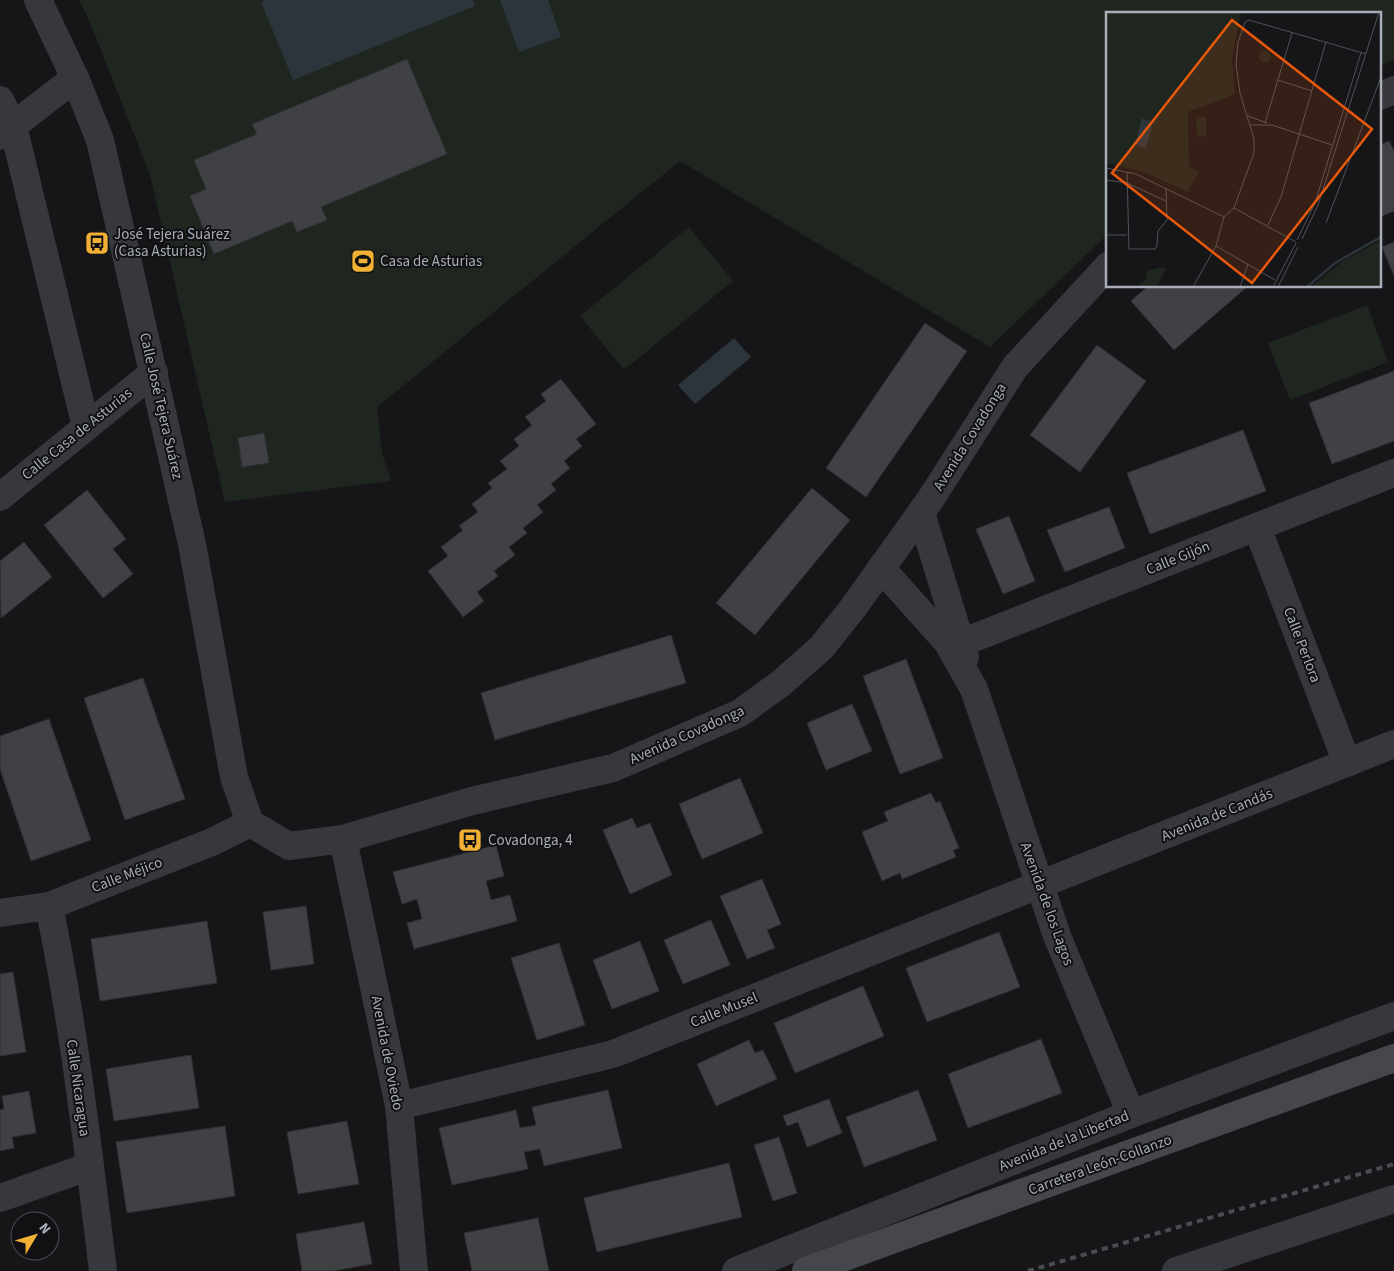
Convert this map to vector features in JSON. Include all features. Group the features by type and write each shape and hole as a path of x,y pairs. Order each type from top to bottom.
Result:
{"main road":[{"name":"Carretera León-Collanzo","path":"806,1271 1394,1058"}],"street":[{"name":"Calle José Tejera Suárez","path":"38,0 75,78 100,140 192,544 234,777 250,823"},
{"path":"6,131 75,78"},
{"path":"1382,95 1394,90"},
{"path":"0,100 6,131 86,427"},
{"name":"Avenida Covadonga","path":"250,823 289,846 342,839 472,801 613,768 740,713 780,684 821,648 921,513 1015,366 1106,268"},
{"name":"Calle Casa de Asturias","path":"0,497 154,372"},
{"name":"Calle Gijón","path":"961,643 1394,473"},
{"name":"Avenida de los Lagos","path":"921,513 974,689 1039,885 1057,936 1131,1114"},
{"name":"Calle Perlora","path":"1257,527 1347,763"},
{"name":"Avenida de los Lagos","path":"881,568 948,643 974,689"},
{"name":"Avenida de Candás","path":"1039,885 1394,744"},
{"name":"Calle Méjico","path":"0,914 49,906 212,842 250,823"},
{"name":"Avenida de Oviedo","path":"342,839 399,1106 414,1271"},
{"name":"Calle Musel","path":"399,1106 613,1054 1039,885"},
{"name":"Calle Nicaragua","path":"49,906 57,943 90,1166 103,1271"},
{"name":"Avenida de la Libertad","path":"736,1271 1131,1114 1394,1016"},
{"path":"0,1198 90,1166"},
{"path":"1176,1271 1394,1199"}],"shaded area":[{"name":"Casa de Asturias","path":"79,0 1394,0 1394,59 1382,65 1382,12 1106,12 1106,236 990,347 680,161 377,407 382,452 391,481 225,502 150,175 89,20"},
{"path":"266,0 473,0 475,6 293,80 261,2"},
{"path":"500,0 548,0 561,37 519,52"},
{"path":"689,227 733,281 624,370 580,316"},
{"path":"1367,305 1388,362 1290,400 1268,343"},
{"path":"734,338 751,357 695,404 678,385"}],"building":[{"path":"407,59 447,154 321,207 327,220 297,232 292,221 214,254 190,196 206,189 194,160 257,134 252,124"},
{"path":"1389,141 1394,151 1394,211 1382,216 1382,144"},
{"path":"1394,242 1394,276 1382,247"},
{"path":"1146,288 1246,288 1174,350 1131,301"},
{"path":"925,323 967,351 866,497 826,468"},
{"path":"1097,345 1146,381 1080,472 1030,435"},
{"path":"1394,371 1394,441 1332,464 1309,403"},
{"path":"561,379 596,424 576,439 582,446 564,461 570,468 551,484 556,490 537,505 543,512 523,528 527,533 509,547 515,555 494,571 498,576 477,592 484,601 463,617 428,571 448,556 441,547 463,530 459,526 478,512 472,504 492,488 488,483 507,469 500,461 519,446 514,439 532,425 525,417 546,401 541,394"},
{"path":"1243,430 1266,491 1150,534 1127,473"},
{"path":"264,433 269,463 242,467 238,438"},
{"path":"812,488 850,520 755,635 716,603"},
{"path":"87,490 126,539 113,549 133,574 103,598 44,525"},
{"path":"1109,507 1125,548 1065,572 1047,530"},
{"path":"1009,516 1035,581 1003,594 976,529"},
{"path":"24,542 52,577 1,618 0,561"},
{"path":"671,635 686,683 495,740 481,693"},
{"path":"906,659 943,758 900,774 863,676"},
{"path":"143,678 185,799 125,820 84,698"},
{"path":"852,704 872,751 826,770 807,723"},
{"path":"49,719 91,840 31,861 0,769 0,736"},
{"path":"740,778 763,833 702,859 679,804"},
{"path":"931,793 936,803 940,801 959,848 953,850 956,857 902,879 900,873 882,881 862,832 888,821 884,812"},
{"path":"632,818 637,828 650,823 672,875 630,894 603,830"},
{"path":"496,845 504,876 486,881 491,900 510,895 517,921 414,949 407,923 422,919 417,899 402,904 393,872"},
{"path":"762,879 781,924 767,930 775,948 747,959 720,896"},
{"path":"306,906 314,964 271,970 263,912"},
{"path":"711,920 730,965 683,984 664,940"},
{"path":"207,921 217,983 100,1001 91,939"},
{"path":"999,932 1020,987 927,1022 906,968"},
{"path":"640,941 659,991 612,1009 593,960"},
{"path":"559,943 585,1025 537,1040 511,958"},
{"path":"13,972 26,1052 0,1056 0,974"},
{"path":"863,986 884,1036 795,1073 774,1023"},
{"path":"1041,1039 1062,1093 968,1128 948,1074"},
{"path":"749,1040 755,1053 763,1050 777,1079 716,1106 697,1064"},
{"path":"191,1055 199,1108 114,1121 106,1069"},
{"path":"608,1090 622,1148 544,1166 540,1149 524,1152 528,1169 452,1185 439,1128 516,1110 520,1128 536,1125 532,1107"},
{"path":"918,1090 937,1140 864,1167 846,1117"},
{"path":"29,1091 36,1133 12,1137 14,1148 0,1151 0,1110 4,1109 2,1096"},
{"path":"829,1099 842,1133 807,1147 798,1122 787,1126 783,1116"},
{"path":"347,1121 359,1184 298,1194 287,1132"},
{"path":"225,1126 235,1196 127,1213 116,1142"},
{"path":"779,1137 797,1193 773,1201 754,1145"},
{"path":"729,1163 742,1217 597,1252 584,1198"},
{"path":"538,1218 549,1271 472,1271 464,1233"},
{"path":"364,1222 372,1264 333,1271 302,1271 296,1234"}],"railway":[{"path":"1028,1271 1394,1164"}],"place":[{"name":"José Tejera Suárez (Casa Asturias)","path":"97,243"},
{"name":"Casa de Asturias","path":"363,261"},
{"name":"Covadonga, 4","path":"470,840"}]}
